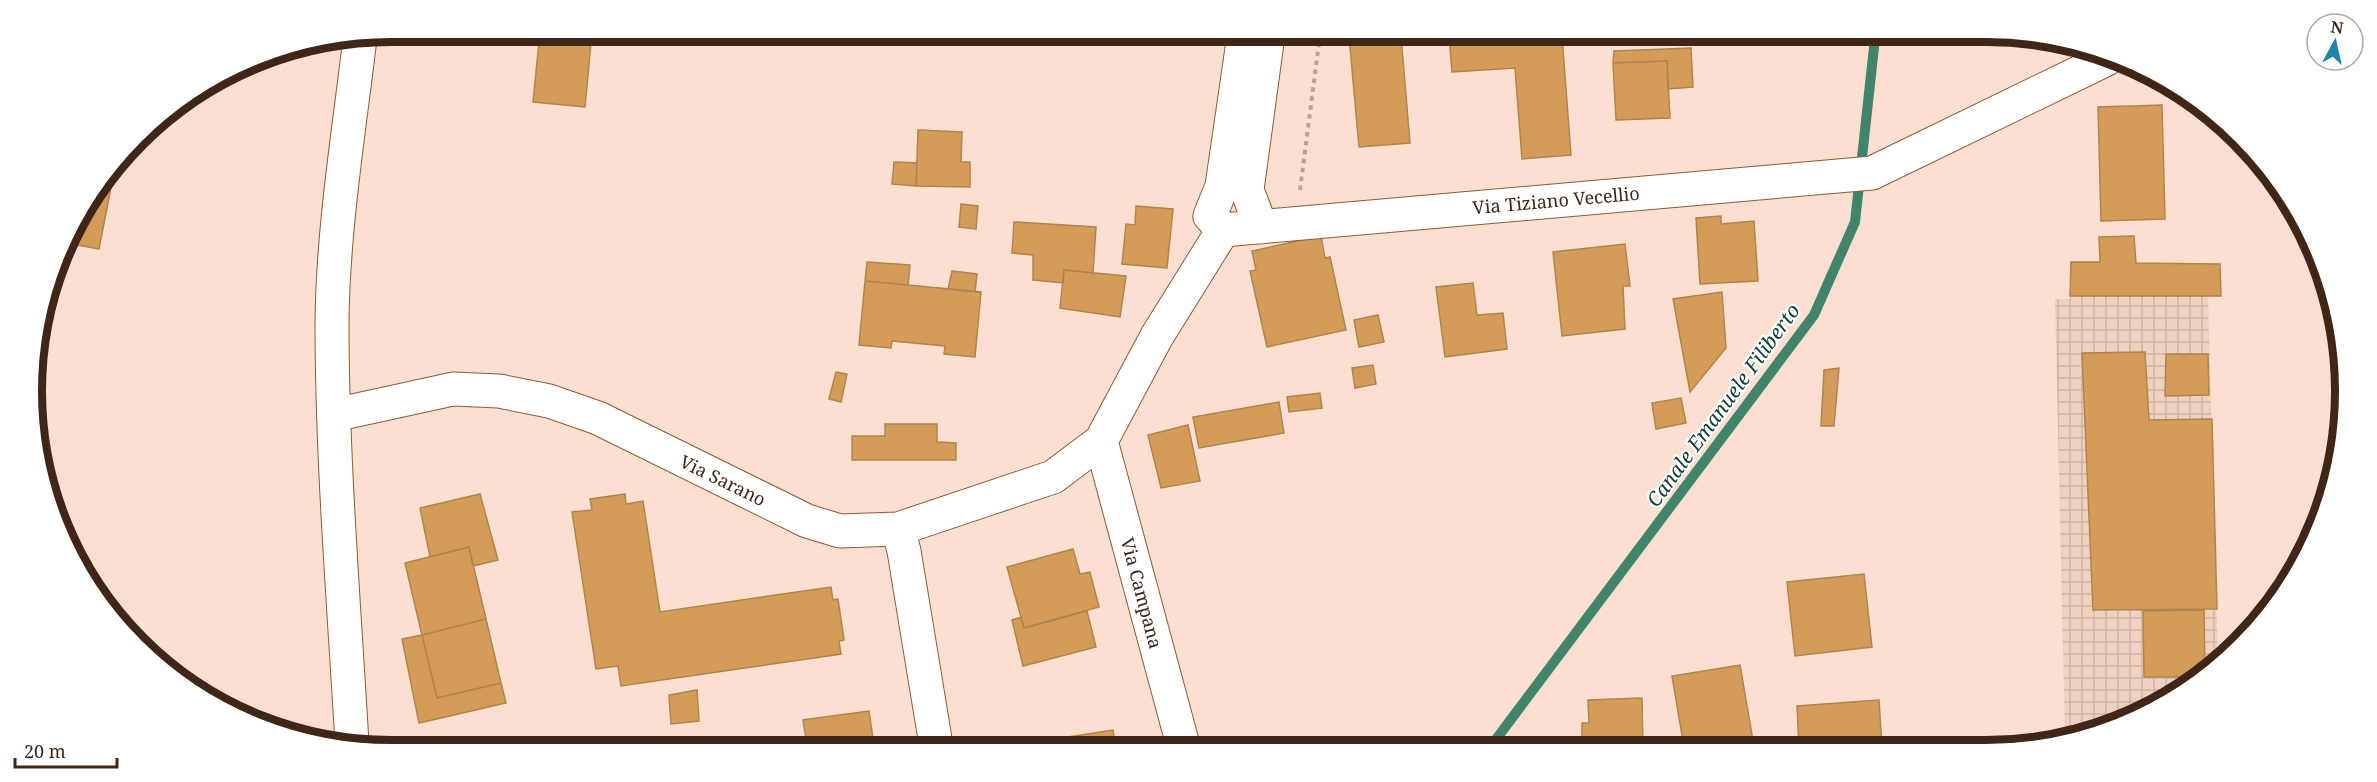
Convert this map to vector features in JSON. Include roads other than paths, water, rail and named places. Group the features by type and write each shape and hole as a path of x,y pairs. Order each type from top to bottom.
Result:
{"street":[{"path":"1101,441 1157,336 1222,230 1210,216 1222,186 1243,42"},
{"path":"1261,226 1246,189 1267,42"},
{"path":"352,738 334,415 332,320 338,219 359,44"},
{"name":"Via Tiziano Vecellio","path":"1222,230 1858,174 2101,62"},
{"name":"Via Sarano","path":"334,415 453,389 499,391 539,399 598,418 807,522 840,531 898,529 1053,477 1101,441"},
{"name":"Via Campana","path":"1101,441 1181,740"},
{"path":"898,529 935,740"}],"waterway":[{"name":"Canale Emanuele Filiberto","path":"1495,740 1814,315 1855,222 1875,42"}]}
